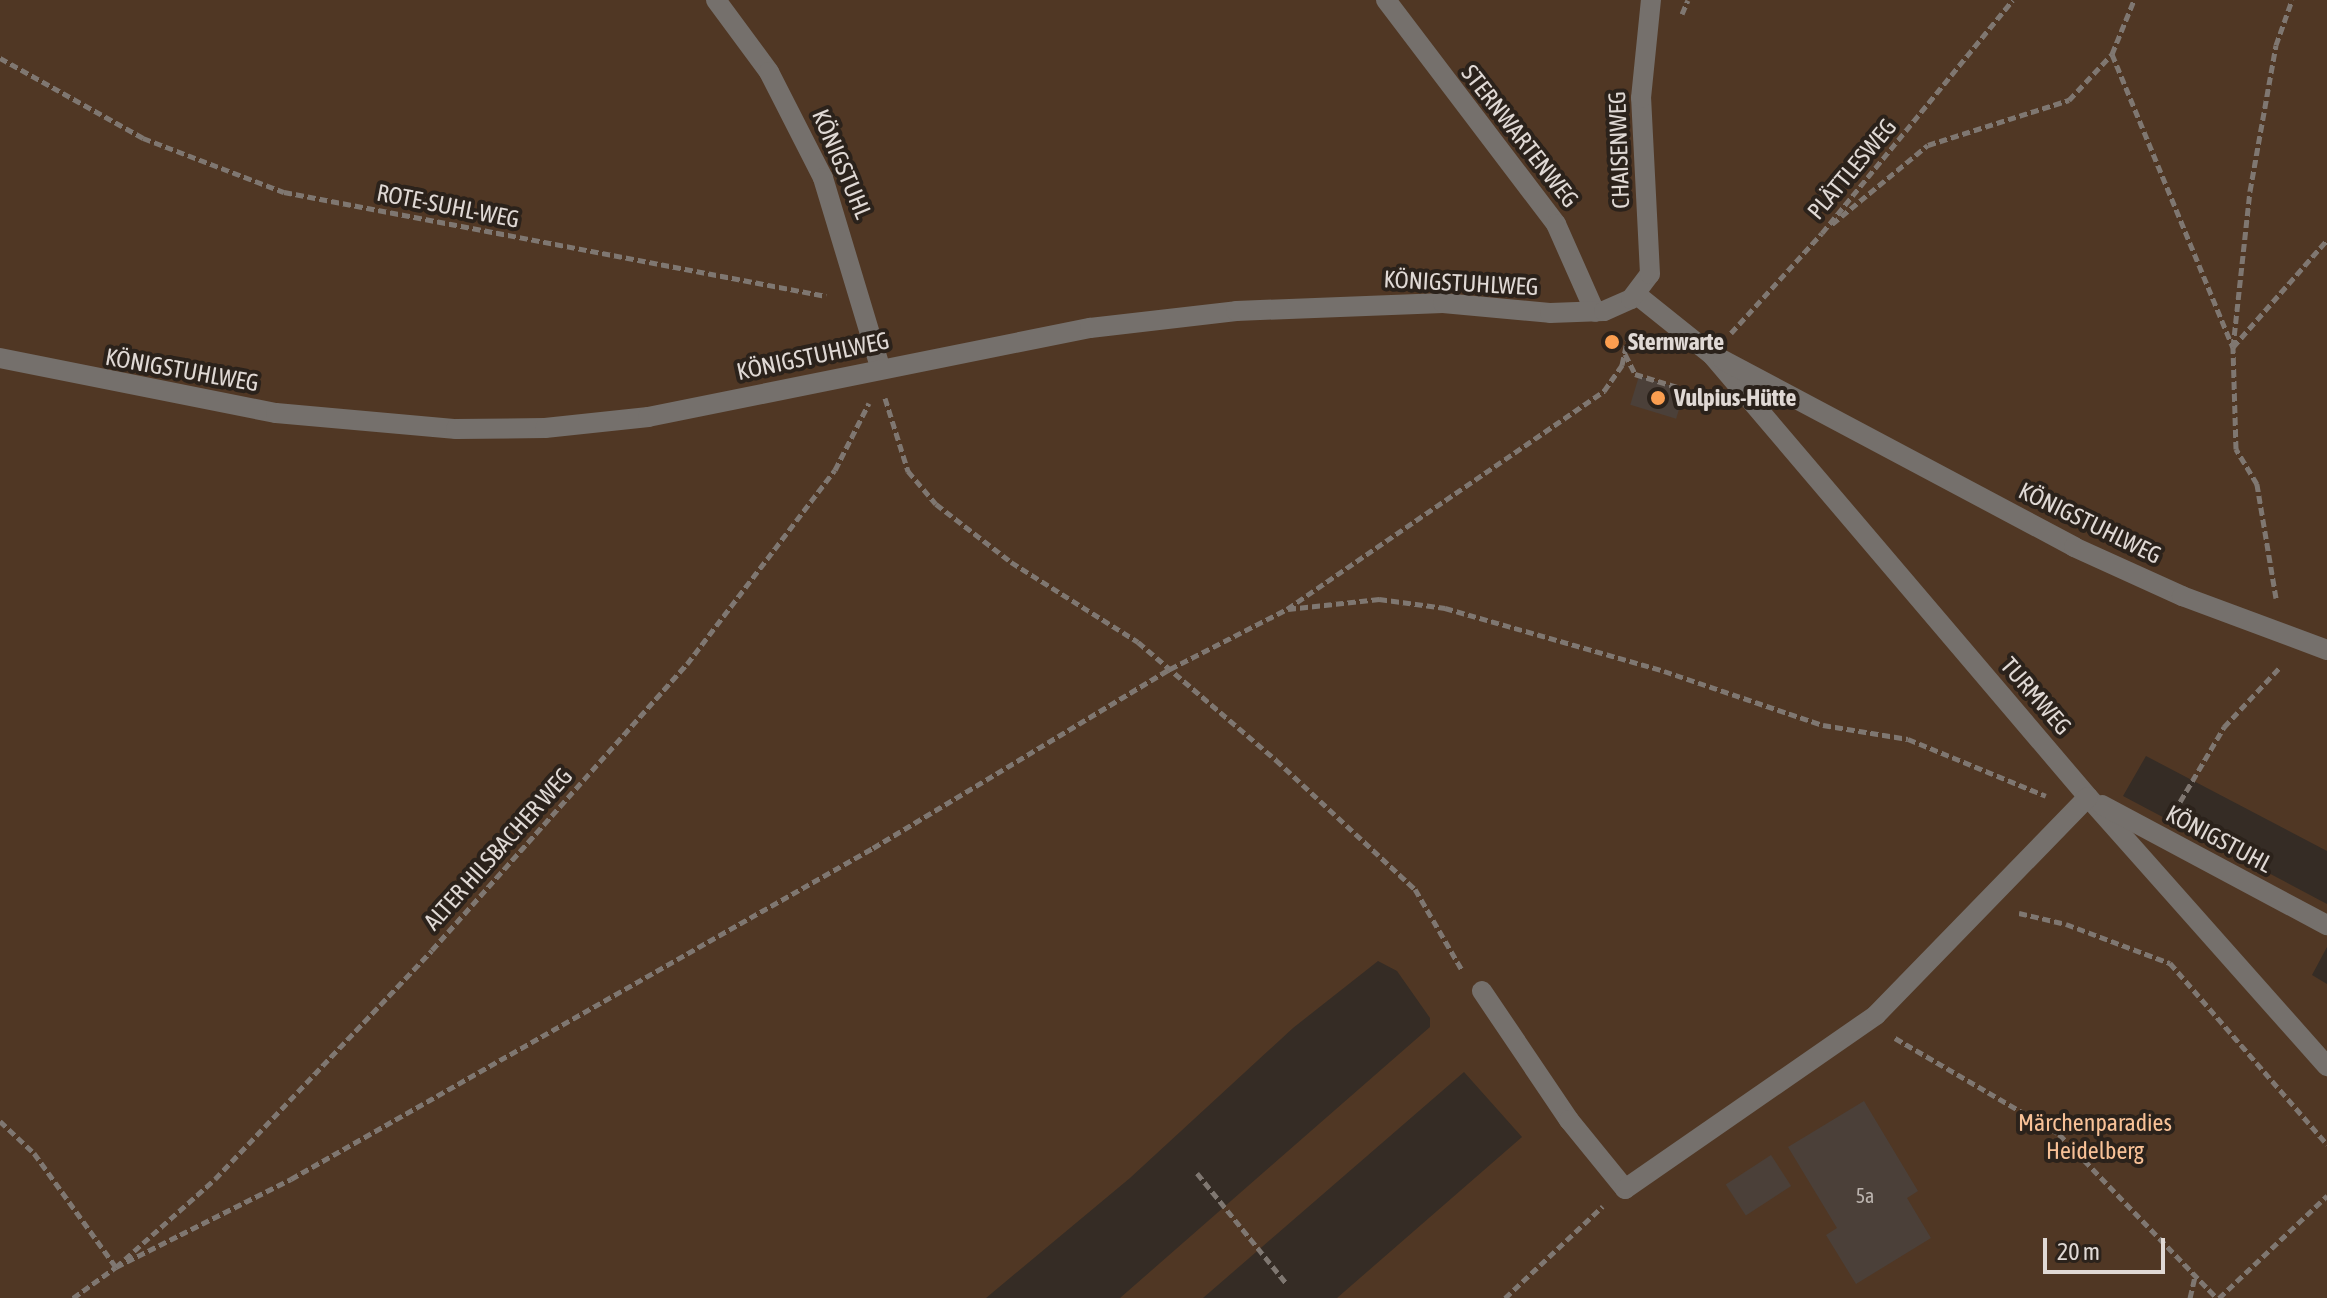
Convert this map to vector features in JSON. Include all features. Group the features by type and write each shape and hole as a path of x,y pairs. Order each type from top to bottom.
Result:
{"street":[{"name":"KÖNIGSTUHL","path":"716,0 769,72 823,178 880,367"},
{"name":"STERNWARTENWEG","path":"1386,0 1556,224 1595,312"},
{"name":"CHAISENWEG","path":"1637,295 1650,270 1641,98 1651,0"},
{"name":"KÖNIGSTUHLWEG","path":"0,358 276,413 456,429 545,428 648,417 880,367 1090,328 1236,311 1443,303 1595,312 1637,295"},
{"path":"1637,295 1712,355"},
{"name":"KÖNIGSTUHLWEG","path":"1712,355 2074,547 2278,635 2327,650"},
{"name":"TURMWEG","path":"1712,355 2088,797 2327,1066"},
{"name":"KÖNIGSTUHL","path":"2088,797 2327,925"},
{"path":"1475,987 1569,1120 1625,1189 1876,1015 2088,797"}],"path":[{"name":"PLÄTTLESWEG","path":"1712,355 1822,233 2013,0"},
{"path":"1822,233 1928,145 2069,100 2112,54 2134,0"},
{"path":"2278,635 2274,570 2257,484 2236,449 2233,347 2252,177 2276,45 2292,0"},
{"path":"2112,54 2233,347"},
{"name":"ROTE-SUHL-WEG","path":"0,58 143,138 284,192 607,257 807,289 835,303"},
{"path":"2233,347 2327,240"},
{"path":"0,1121 34,1153 116,1267 291,1179 873,848 1170,669 1287,609 1545,436 1604,391 1624,353 1635,374 1677,387 1690,399 1719,392 1734,380"},
{"path":"880,367 887,413 908,471 936,504 1011,562 1108,621 1170,669 1400,872 1431,913 1475,987"},
{"name":"ALTER HILSBACHER WEG","path":"73,1298 116,1267 215,1179 359,1031 687,664 835,470 866,410 880,367"},
{"path":"1287,609 1379,599 1445,608 1664,671 1823,725 1908,739 2051,798 2088,797"},
{"path":"2159,837 2224,727 2303,642"},
{"path":"2012,913 2066,924 2170,963 2327,1144"},
{"path":"1899,1042 2059,1134 2218,1298 2327,1196"},
{"path":"1197,1173 1286,1283"},
{"path":"1505,1298 1580,1223 1625,1189"},
{"path":"2190,1298 2196,1276"}],"green space":[{"name":"Märchenparadies Heidelberg","path":"0,0 2327,0 2327,851 2146,756 2123,796 2327,904 2327,947 2312,975 2327,984 2327,1298 1337,1298 1522,1137 1464,1072 1203,1298 1120,1298 1430,1027 1430,1018 1397,971 1378,961 1293,1028 1130,1178 986,1298 0,1298"}],"building":[{"name":"Vulpius-Hütte","path":"1639,376 1685,390 1676,419 1630,405"},
{"path":"1864,1101 1918,1191 1907,1198 1931,1238 1856,1284 1826,1235 1837,1228 1788,1147"},
{"path":"1771,1155 1791,1186 1746,1215 1726,1184"}],"place":[{"name":"Sternwarte","path":"1612,342"},
{"name":"Vulpius-Hütte","path":"1658,398"}]}
